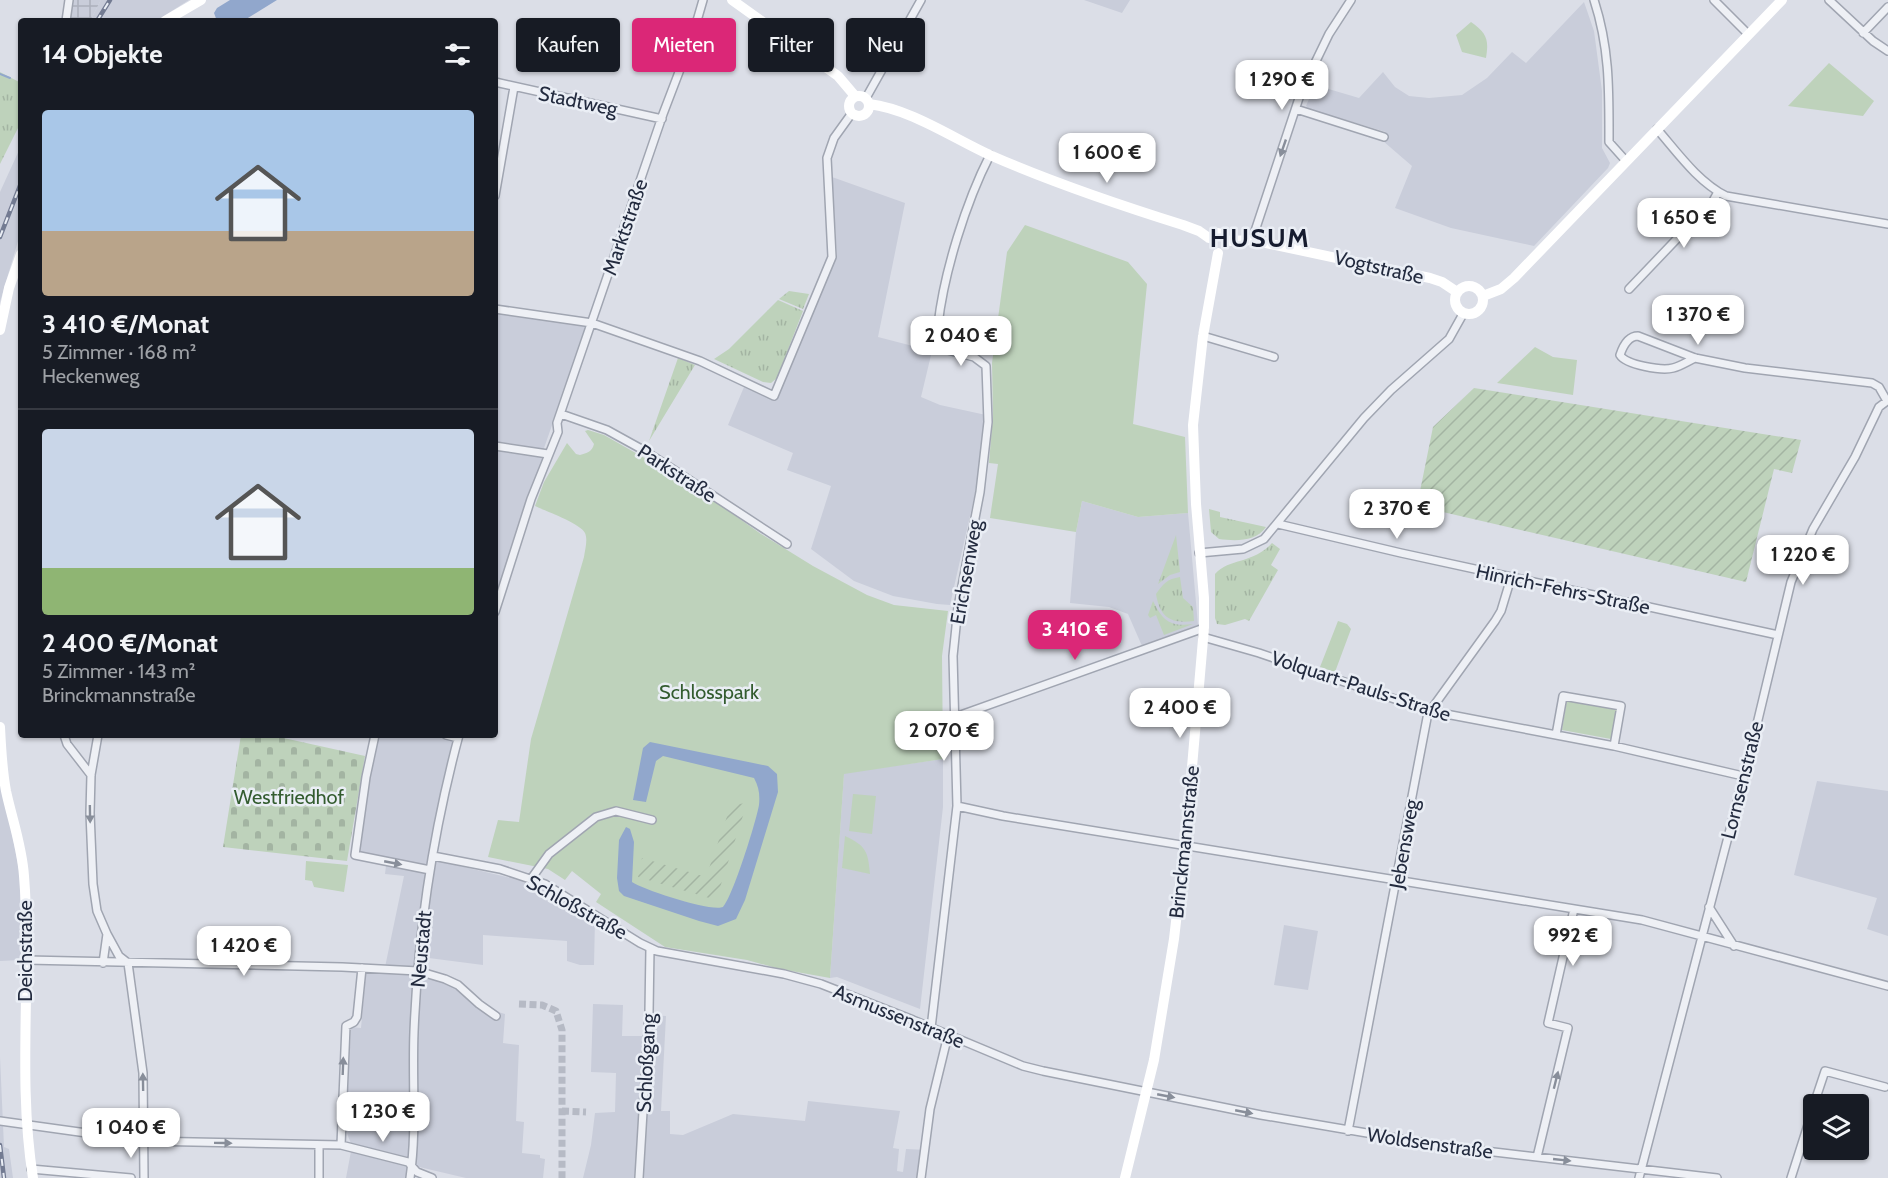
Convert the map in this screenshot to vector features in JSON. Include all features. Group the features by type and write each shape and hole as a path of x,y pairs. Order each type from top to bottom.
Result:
{"main road":[{"path":"170,18 201,0"},
{"path":"732,0 838,76 863,100 909,116 990,155 1057,182 1183,225 1209,238"},
{"path":"1483,296 1509,283 1782,0"},
{"path":"863,100 866,113 861,116 852,113 849,104 863,100"},
{"path":"1217,233 1222,234 1227,241 1225,249 1218,253 1210,250 1209,238 1217,233"},
{"name":"Vogtstraße","path":"1227,241 1252,240 1430,278 1442,282 1457,292"},
{"name":"Brinckmannstraße","path":"1125,1178 1154,1060 1174,939 1184,844 1203,633 1204,598 1199,553 1193,425 1203,336 1218,253"},
{"path":"0,330 9,288 18,262"},
{"path":"1466,286 1480,291 1483,296 1481,309 1476,313 1463,314 1454,301 1457,292 1466,286"},
{"name":"Deichstraße","path":"0,727 6,789 18,832 24,874 27,960 26,1126 32,1174"}],"street":[{"path":"66,18 69,0"},
{"name":"Marktstraße","path":"548,454 558,432 557,423 662,119 689,48 703,0"},
{"path":"863,100 921,0"},
{"path":"1252,240 1301,92 1329,34 1351,0"},
{"path":"1594,0 1608,62 1609,142 1626,161"},
{"path":"1714,0 1748,34"},
{"path":"1829,0 1863,33 1888,51"},
{"path":"1863,33 1888,7"},
{"name":"Stadtweg","path":"498,83 662,119"},
{"path":"498,179 514,87"},
{"path":"1296,109 1384,137"},
{"path":"498,309 592,323 700,361 774,396 832,257 827,158 834,138 852,113"},
{"path":"1657,129 1682,158 1719,192 1741,200 1888,224"},
{"name":"Erichsenweg","path":"931,1028 957,807 953,656 959,602 980,492 988,422 986,366 974,357 940,348 937,327 948,272 959,235 980,175 990,155"},
{"path":"1629,289 1706,209 1719,192"},
{"path":"1199,553 1252,546 1264,539 1364,418 1391,390 1449,339 1463,314"},
{"path":"1203,336 1274,357"},
{"path":"1695,358 1668,369 1627,363 1620,355 1627,341 1635,336 1695,358 1764,372 1872,383 1880,389 1888,401"},
{"name":"Lornsenstraße","path":"1639,1178 1791,582 1807,540 1855,457 1879,407 1888,401"},
{"name":"Parkstraße","path":"561,414 607,430 645,451 787,544"},
{"path":"498,446 548,454 498,603"},
{"name":"Hinrich-Fehrs-Straße","path":"1278,524 1511,578 1778,635"},
{"name":"Jebensweg","path":"1348,1131 1430,711 1495,621 1501,611 1511,578"},
{"path":"955,717 1203,633"},
{"name":"Volquart-Pauls-Straße","path":"1203,633 1430,711 1614,746 1743,776"},
{"path":"1556,735 1563,696 1621,706 1614,746"},
{"path":"65,738 91,776"},
{"path":"97,738 91,776 93,884 98,911 107,934 119,956 128,963 143,1073 144,1178"},
{"path":"374,738 366,777 355,855 430,870"},
{"name":"Neustadt","path":"410,1178 414,1137 414,1032 424,914 430,870 458,738"},
{"path":"957,807 1642,920 1888,986"},
{"path":"531,879 549,854 596,817 616,811 652,820"},
{"name":"Schloßstraße","path":"433,856 500,868 545,884 650,948"},
{"path":"1709,907 1734,945"},
{"path":"1537,1157 1568,1028 1548,1023 1574,909"},
{"path":"103,963 107,934"},
{"name":"Asmussenstraße","path":"650,948 672,955 784,974 820,984 1023,1066 1145,1092"},
{"name":"Schloßgang","path":"639,1178 649,1012 650,948"},
{"path":"27,960 418,971 458,985 496,1016"},
{"path":"341,1145 346,1026 354,1022 357,1017 362,968"},
{"path":"921,1178 930,1109 948,1035"},
{"path":"1818,1094 1825,1071 1885,1087"},
{"name":"Woldsenstraße","path":"1145,1092 1348,1131 1443,1146 1718,1178"},
{"path":"0,1121 144,1141 341,1145 408,1162 417,1172 432,1178"},
{"path":"1791,1178 1803,1140"},
{"path":"319,1145 319,1178"},
{"path":"32,1174 131,1178"}],"shaded area":[{"path":"72,0 101,0 92,18 70,18"},
{"path":"101,0 189,0 161,18 92,18"},
{"path":"1084,0 1130,0 1122,13"},
{"path":"1584,2 1594,31 1602,91 1602,148 1610,163 1608,168 1534,246 1451,228 1395,208 1412,166 1383,141 1386,132 1309,109 1306,106 1315,85 1359,98 1383,72 1395,87 1409,96 1429,98 1462,95 1487,78 1512,52 1526,63"},
{"path":"18,153 18,241 0,302 0,192"},
{"path":"832,177 905,203 878,337 932,351 921,397 940,405 986,415 974,498 950,605 893,596 854,581 811,549 831,486 787,470 793,453 728,425 744,387 777,400 837,255"},
{"path":"498,312 587,325 543,451 498,444"},
{"path":"498,448 544,456 498,597"},
{"path":"1082,501 1138,517 1188,513 1198,625 1142,646 1128,614 1109,607 1070,603 1076,532"},
{"path":"376,738 456,739 429,869 357,854 367,777"},
{"path":"943,759 943,807 920,1009 837,977 830,978 844,773"},
{"path":"0,772 20,875 21,960 0,961"},
{"path":"1817,781 1888,791 1888,936 1867,929 1877,898 1794,875"},
{"path":"434,860 511,878 544,889 595,919 594,965 580,965 567,961 567,941 483,935 483,965 421,957"},
{"path":"386,866 428,872 414,975 454,987 478,1006 505,1014 503,1043 519,1045 516,1121 524,1122 522,1153 540,1155 540,1158 545,1159 543,1178 466,1178 415,1166 408,1178 346,1178 352,1146 346,1131 351,1027 361,1028 366,972 384,972 404,876 385,874"},
{"path":"1284,925 1318,931 1308,990 1274,985"},
{"path":"593,1004 623,1005 622,1036 650,1036 651,1015 666,1016 661,1111 670,1111 670,1134 683,1135 733,1114 805,1121 808,1101 900,1111 893,1148 899,1149 897,1171 903,1172 906,1149 927,1150 924,1178 583,1178 591,1145 595,1113 615,1112 616,1073 591,1072"},
{"path":"0,1057 4,1147 9,1149 13,1178 0,1178"}],"green space":[{"path":"1471,22 1486,37 1486,58 1462,52 1456,35"},
{"path":"1829,63 1874,101 1863,116 1788,106"},
{"path":"0,72 18,81 18,128 0,164"},
{"path":"1025,225 1128,262 1147,284 1133,424 1185,437 1188,513 1138,517 1082,501 1076,532 990,518 998,464 989,463 993,415 992,363 1007,252"},
{"path":"789,291 809,294 803,309 779,299"},
{"path":"778,300 803,311 777,378 771,383 763,382 714,359 729,349"},
{"path":"1535,347 1553,357 1577,360 1573,395 1497,383"},
{"path":"678,358 695,365 649,441"},
{"path":"1474,388 1801,440 1792,473 1774,469 1746,582 1417,506 1433,427"},
{"name":"Schlosspark","path":"585,431 604,435 692,485 761,534 867,595 894,605 948,611 942,656 943,759 844,774 830,978 780,969 747,960 665,947 596,902 601,894 572,871 565,880 548,869 488,857 498,820 519,822 531,739 586,545 586,536 582,529 570,521 535,506 544,482 567,443 576,454 580,455 592,449 594,444"},
{"path":"1209,509 1220,512 1220,517 1266,527 1251,538 1219,539 1211,532"},
{"path":"1176,535 1180,572 1170,575 1158,584"},
{"path":"1272,543 1280,549 1271,565 1278,570 1249,621 1245,619 1225,625 1217,624 1215,574 1227,565 1265,550"},
{"path":"1180,577 1183,598 1193,607 1194,621 1173,620 1160,609 1156,594 1169,581"},
{"path":"1153,601 1168,621 1193,624 1164,635 1156,615 1150,618 1148,615"},
{"path":"1338,621 1347,624 1351,629 1335,672 1320,667"},
{"path":"1567,700 1617,709 1611,739 1562,730"},
{"name":"Westfriedhof","path":"241,738 284,738 365,756 347,861 223,847"},
{"path":"853,794 876,796 872,834 849,831"},
{"path":"747,803 716,900 638,877 642,858 706,877 731,805"},
{"path":"845,836 865,850 870,874 842,868"},
{"path":"306,861 348,865 344,892 314,887 312,881 305,880"}],"water":[{"path":"230,0 277,0 248,18 216,18 214,13 217,8"},
{"path":"650,742 768,766 777,774 778,792 745,900 736,919 718,926 624,896 619,891 617,878 619,840 626,827 630,829 634,842 632,882 663,895 692,903 716,908 723,907 738,874 759,805 759,791 754,778 663,756 656,761 646,802 633,800 643,748"}],"waterway":[{"path":"0,74 10,78"}],"tunnel":[{"path":"519,1004 542,1005 556,1011 562,1030 562,1178"},
{"path":"562,1111 586,1112"}],"railway":[{"path":"99,18 110,0"},
{"path":"0,237 18,191"},
{"path":"0,1145 4,1178"}],"district":[{"name":"HUSUM","path":"1260,238"}]}
